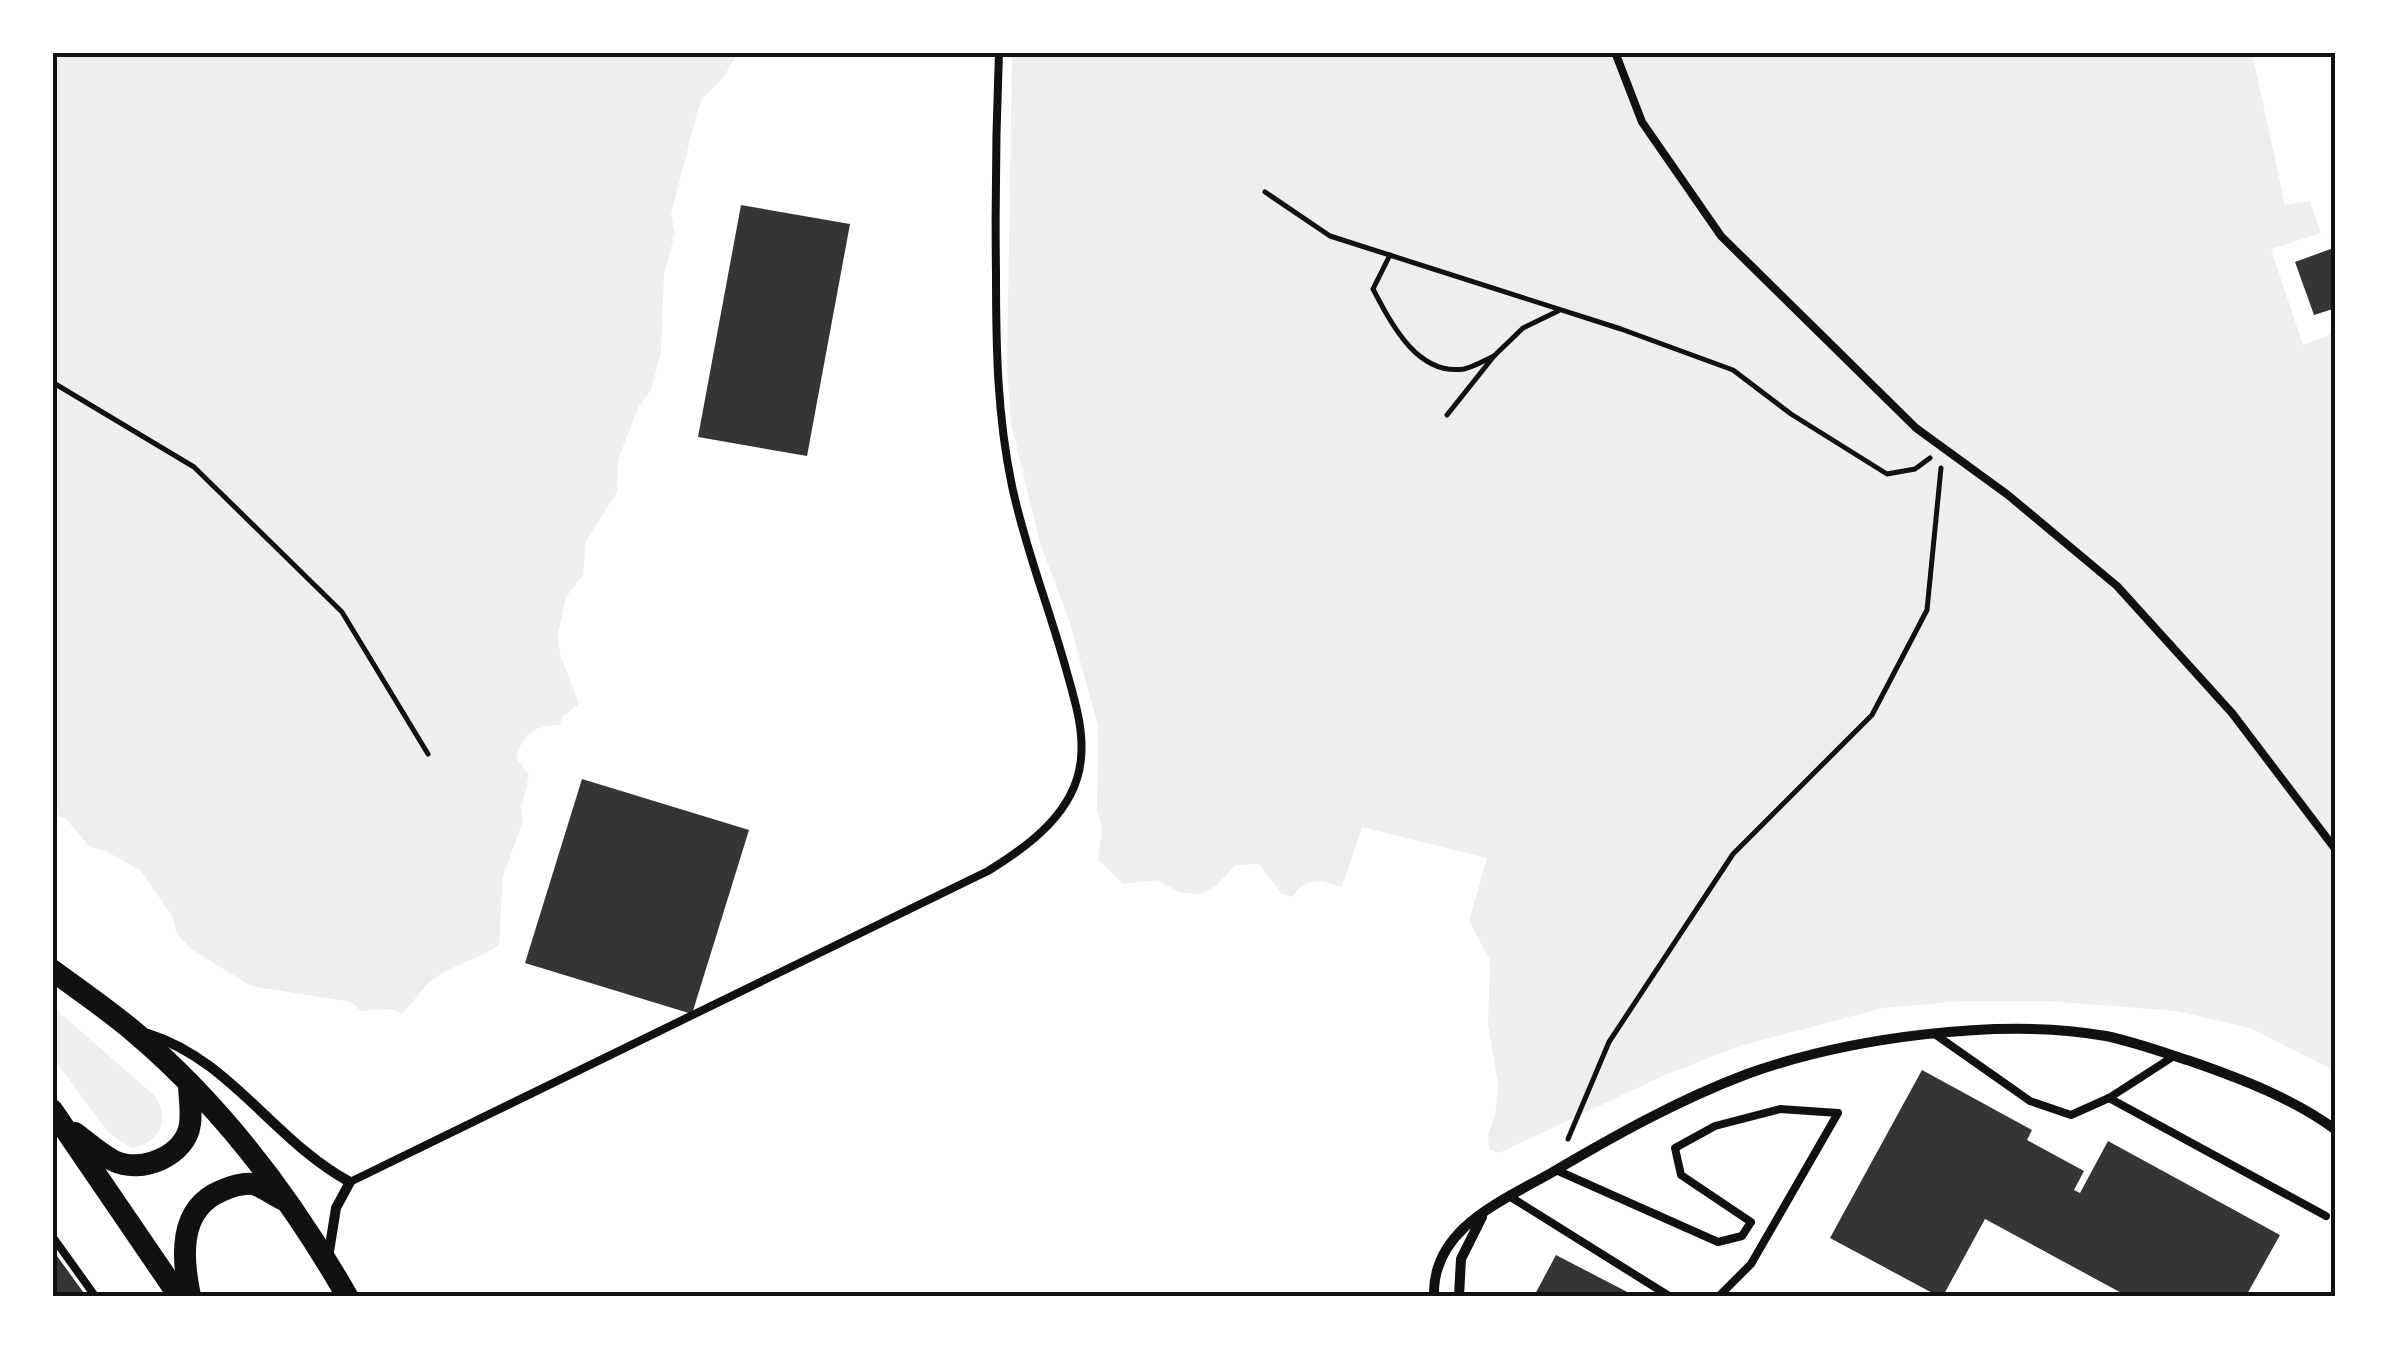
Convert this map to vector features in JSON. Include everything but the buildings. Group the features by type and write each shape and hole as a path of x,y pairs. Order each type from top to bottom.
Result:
{"main road":[{"path":"52,970 132,1030 189,1083 250,1150 347,1296"},
{"path":"58,1117 114,1161 136,1167 158,1162 180,1144 190,1128 189,1083"},
{"path":"58,1117 178,1296"},
{"path":"190,1296 184,1247 189,1222 206,1197 231,1187 254,1184 285,1200"}],"street":[{"path":"132,1030 170,1041 203,1058 300,1149 350,1182 336,1208 328,1263"},
{"path":"1434,1296 1433,1276 1442,1252 1457,1233 1510,1196 1605,1140 1749,1074 1889,1039 2046,1031 2106,1036 2222,1072 2311,1112 2336,1130"},
{"path":"1458,1296 1462,1259 1485,1212"}],"lane":[{"path":"350,1182 988,871 1054,820 1071,792 1081,762 1082,732 1054,627 1027,548 1001,423 996,371 999,52"},
{"path":"1615,52 1642,122 1721,236 1916,428 2008,495 2117,586 2232,713 2336,850"},
{"path":"1936,1035 2030,1101 2071,1115 2109,1098 2174,1056"},
{"path":"2109,1098 2326,1216"},
{"path":"1556,1170 1718,1242 1742,1236 1752,1222 1681,1175 1675,1148 1715,1126 1780,1110 1838,1114 1752,1264 1719,1296"},
{"path":"1510,1196 1669,1296"},
{"path":"52,1236 95,1296"}],"path":[{"path":"1265,192 1330,236 1734,370 1791,414 1887,474 1914,469 1943,448"},
{"path":"1390,255 1373,289 1394,328 1426,363 1462,369 1494,356"},
{"path":"1447,415 1494,356 1524,328 1561,310"},
{"path":"52,382 194,468 342,612 428,754"},
{"path":"1556,1170 1609,1042 1732,854 1872,715 1927,610 1943,448"}],"shaded area":[{"path":"53,53 738,53 722,79 702,99 697,113 671,214 675,233 664,274 661,353 651,390 638,408 618,460 617,492 586,541 583,575 566,597 558,635 560,654 579,704 562,717 560,725 531,732 519,750 517,759 529,775 521,809 523,821 503,876 499,945 435,978 402,1013 390,1009 361,1011 351,1002 251,986 190,948 177,934 172,916 141,871 106,851 90,847 65,818 53,814"},
{"path":"1012,53 2252,53 2285,205 2310,201 2321,233 2271,249 2303,345 2335,333 2335,1071 2250,1028 2177,1011 2049,1001 1963,1001 1883,1008 1739,1046 1665,1075 1499,1153 1489,1149 1488,1135 1495,1116 1498,1084 1488,1025 1490,960 1469,921 1487,858 1362,827 1342,887 1309,883 1292,897 1282,894 1259,864 1236,865 1216,886 1200,894 1181,893 1157,880 1123,884 1098,859 1102,830 1097,807 1098,726 1069,620 1040,543 1011,423 1007,370"},
{"path":"53,1007 156,1097 162,1123 149,1141 132,1148 109,1133 53,1058"}]}
